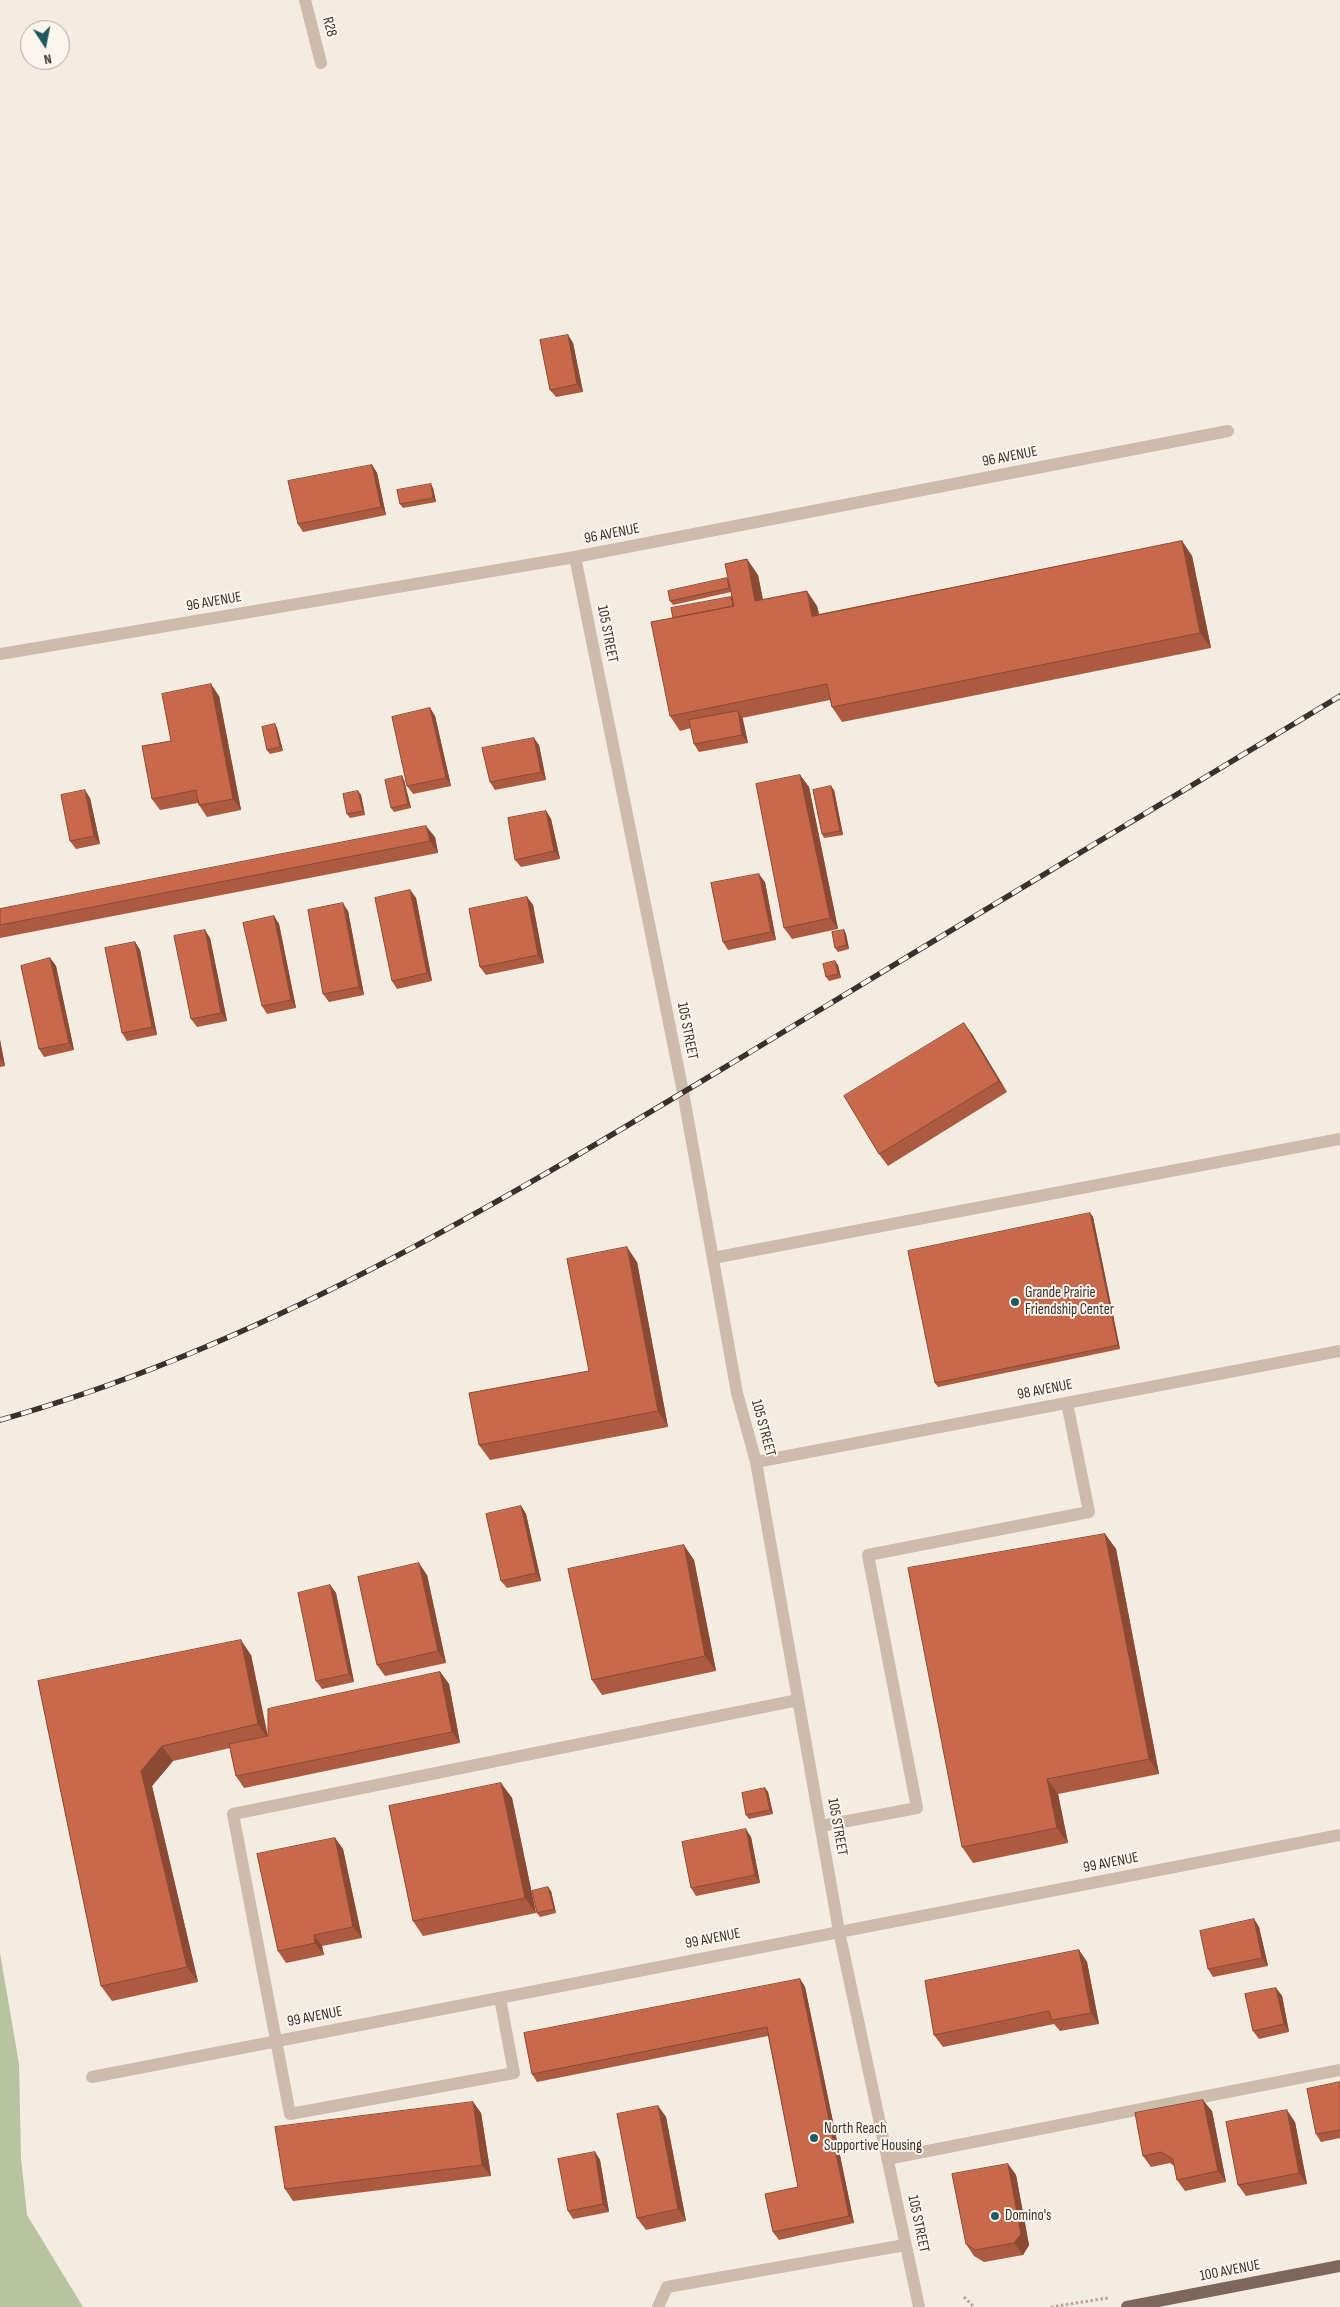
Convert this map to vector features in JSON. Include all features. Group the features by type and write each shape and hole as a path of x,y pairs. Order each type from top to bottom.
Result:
{"main road":[{"name":"100 AVENUE","path":"1127,2307 1340,2266"}],"street":[{"name":"R28","path":"306,0 321,63"},
{"name":"96 AVENUE","path":"0,654 575,558 1228,432"},
{"name":"105 STREET","path":"575,558 683,1092 737,1393 756,1462 839,1931 918,2307"},
{"path":"713,1258 1340,1139"},
{"name":"98 AVENUE","path":"756,1462 1340,1351"},
{"path":"821,1826 917,1808 868,1555 1089,1512 1068,1403"},
{"path":"500,1998 514,2073 290,2114 278,2041 233,1814 798,1700"},
{"name":"99 AVENUE","path":"92,2077 839,1931 1340,1836"},
{"path":"887,2159 1340,2070"},
{"path":"658,2307 667,2287 906,2244"}],"path":[{"path":"964,2297 974,2307"},
{"path":"1051,2307 1108,2298"}],"green space":[{"path":"0,1953 19,2064 21,2158 27,2215 83,2307 0,2307"}],"building":[{"path":"568,335 577,384 550,390 540,340"},
{"path":"372,465 381,507 298,524 288,481"},
{"path":"431,484 433,498 400,504 397,490"},
{"path":"1182,541 1200,633 832,707 827,684 670,716 651,622 734,606 725,564 747,559 755,601 807,591 812,616"},
{"path":"727,578 729,588 670,601 668,591"},
{"path":"731,597 733,606 673,618 671,608"},
{"path":"211,684 233,799 199,805 196,790 152,799 142,746 171,741 162,694"},
{"path":"430,708 446,778 407,786 392,717"},
{"path":"738,711 742,735 694,744 689,720"},
{"path":"275,724 280,747 267,750 262,727"},
{"path":"534,738 541,772 490,782 482,748"},
{"path":"800,775 830,918 784,928 756,784"},
{"path":"402,776 408,804 391,808 385,780"},
{"path":"831,786 840,831 822,834 813,790"},
{"path":"85,790 94,836 70,841 61,795"},
{"path":"358,791 363,811 347,814 343,794"},
{"path":"546,811 554,851 515,860 508,818"},
{"path":"426,826 430,841 0,925 0,909"},
{"path":"759,874 771,932 723,942 711,883"},
{"path":"410,890 427,973 392,981 375,898"},
{"path":"527,897 538,955 480,967 469,909"},
{"path":"343,903 359,987 323,994 308,910"},
{"path":"274,916 291,1000 262,1006 243,923"},
{"path":"205,930 221,1013 191,1019 174,936"},
{"path":"844,930 846,945 835,948 832,932"},
{"path":"135,942 152,1027 122,1033 105,948"},
{"path":"50,958 69,1043 39,1049 21,966"},
{"path":"835,961 838,974 826,977 823,964"},
{"path":"964,1023 999,1081 879,1154 844,1096"},
{"name":"Grande Prairie Friendship Center","path":"1090,1213 1118,1345 935,1383 908,1251"},
{"path":"627,1247 658,1411 479,1445 469,1393 589,1371 567,1259"},
{"path":"521,1506 536,1573 501,1581 486,1514"},
{"path":"1105,1534 1149,1759 1047,1779 1057,1828 962,1847 908,1568"},
{"path":"684,1545 705,1656 592,1680 568,1569"},
{"path":"419,1563 438,1651 377,1665 358,1577"},
{"path":"330,1585 349,1674 316,1681 298,1593"},
{"path":"241,1640 258,1724 162,1746 141,1771 187,1967 101,1986 38,1681"},
{"path":"440,1672 452,1732 236,1776 229,1744 268,1736 268,1709"},
{"path":"501,1783 525,1898 413,1921 389,1806"},
{"path":"765,1788 770,1810 746,1815 742,1793"},
{"path":"746,1829 755,1875 691,1888 682,1842"},
{"path":"335,1838 353,1927 314,1935 315,1943 278,1951 257,1854"},
{"path":"548,1887 554,1909 537,1913 532,1891"},
{"path":"1254,1919 1262,1958 1208,1969 1200,1931"},
{"path":"1079,1950 1091,2013 1052,2020 1049,2011 934,2035 925,1981"},
{"name":"North Reach Supportive Housing","path":"800,1979 849,2216 773,2232 765,2194 798,2187 767,2027 532,2074 524,2033"},
{"path":"1276,1988 1284,2024 1253,2031 1245,1994"},
{"path":"1340,2082 1340,2130 1316,2134 1307,2089"},
{"path":"1203,2100 1218,2171 1177,2180 1173,2159 1161,2152 1143,2156 1135,2113"},
{"path":"473,2102 482,2165 285,2189 275,2127"},
{"path":"658,2106 678,2209 637,2218 617,2114"},
{"path":"1287,2110 1299,2173 1238,2185 1226,2122"},
{"path":"595,2152 603,2204 568,2211 558,2159"},
{"name":"Domino's","path":"1008,2164 1021,2234 1014,2243 975,2250 966,2244 952,2174"}],"railway":[{"path":"0,1420 99,1389 195,1351 290,1309 383,1263 474,1214 654,1110 1340,696"}],"place":[{"name":"Grande Prairie Friendship Center","path":"1015,1302"},
{"name":"North Reach Supportive Housing","path":"814,2138"},
{"name":"Domino's","path":"995,2216"}]}
